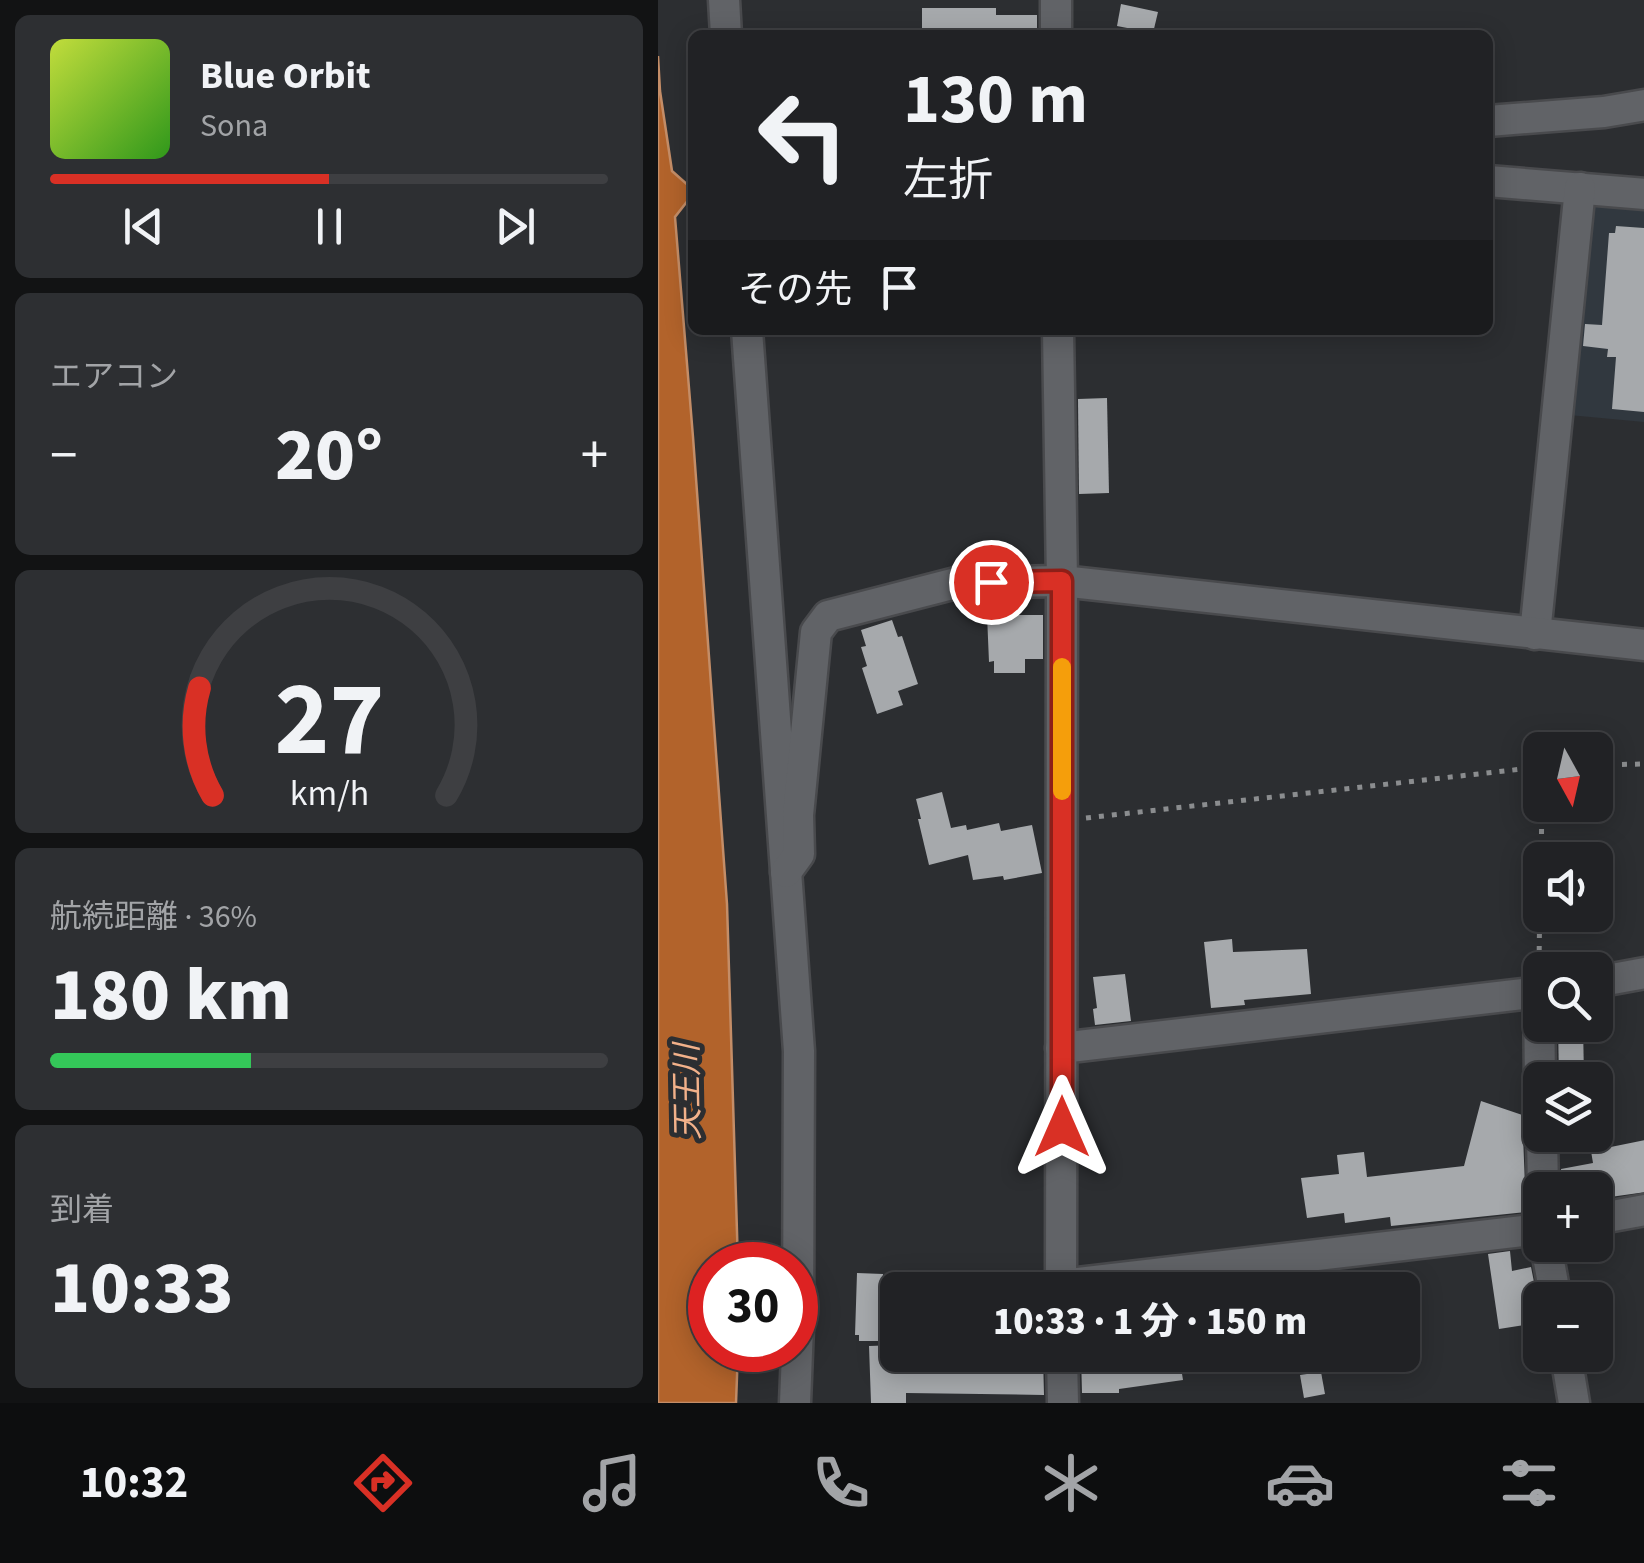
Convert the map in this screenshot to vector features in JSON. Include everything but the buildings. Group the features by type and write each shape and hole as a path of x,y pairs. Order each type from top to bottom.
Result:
{"street":[{"path":"724,0 726,30"},
{"path":"1056,0 1056,30"},
{"path":"1493,121 1644,105"},
{"path":"1493,180 1644,194"},
{"path":"1536,634 1580,188"},
{"path":"747,335 799,1051 795,1403"},
{"path":"1058,335 1062,1272"},
{"path":"786,872 799,854 798,816 816,632 828,616 956,582 1062,581 1644,645"},
{"path":"1613,979 1644,973"},
{"path":"1062,1048 1523,994"},
{"path":"1613,1216 1644,1210"},
{"path":"1192,1272 1523,1231"},
{"path":"1062,1372 1063,1403"},
{"path":"1569,1372 1574,1403"}],"path":[{"path":"1613,765 1644,764"},
{"path":"1062,820 1523,769"}],"shaded area":[{"path":"1599,206 1644,210 1644,422 1569,415 1590,209"}],"water":[{"name":"天王川","path":"658,56 672,171 688,185 688,200 675,217 727,904 737,1242 688,1242 688,1372 737,1372 736,1403 658,1403"}],"slow traffic":[{"path":"1062,667 1062,791"}],"route":[{"path":"991,582 1062,581 1062,1127"}]}
